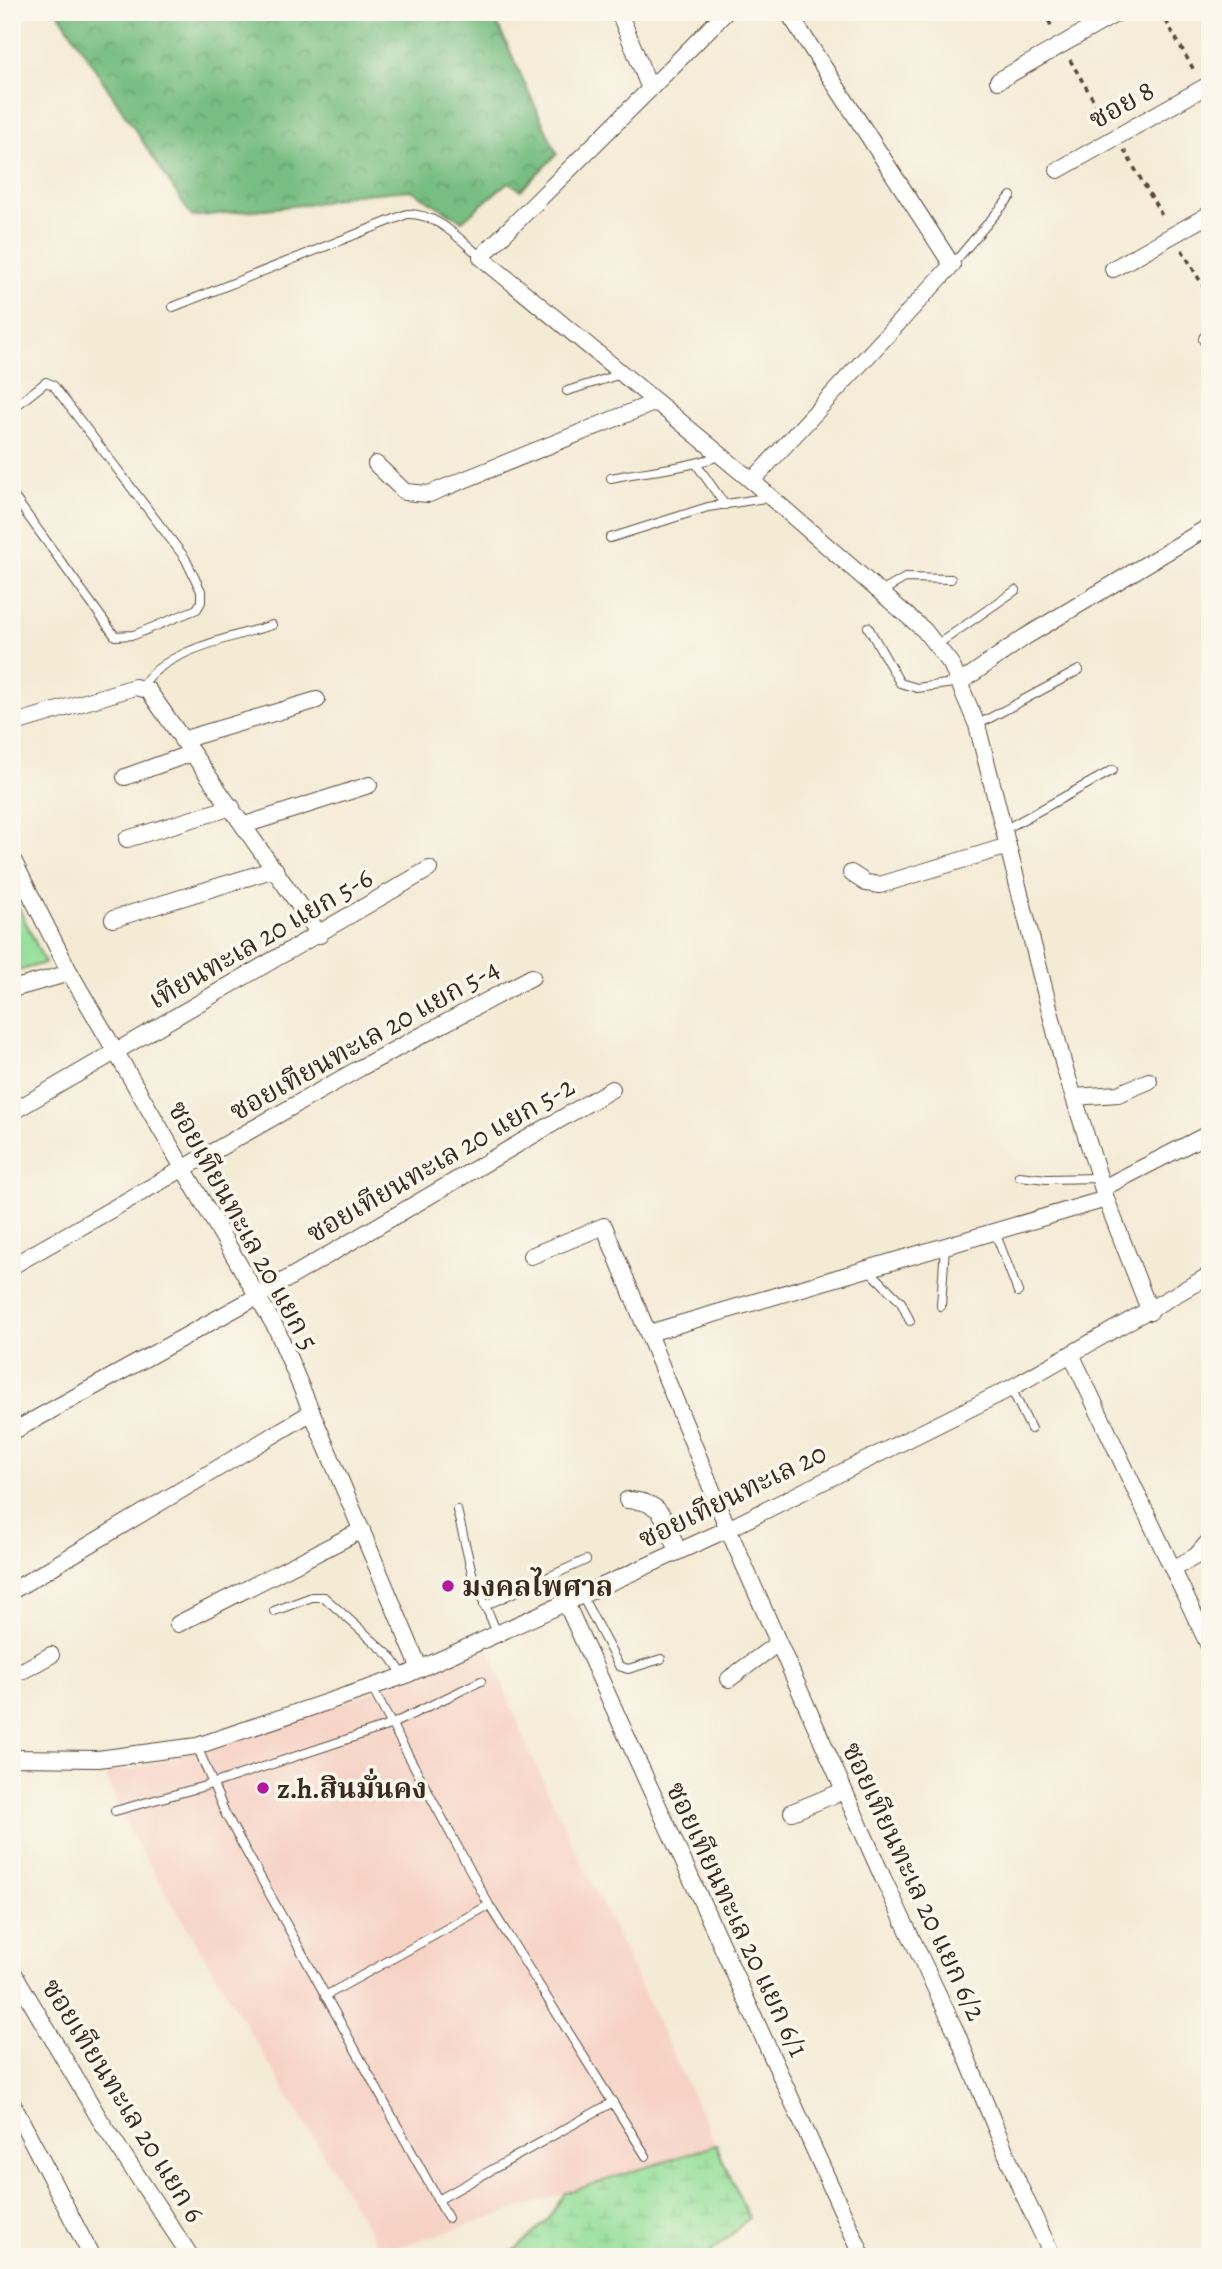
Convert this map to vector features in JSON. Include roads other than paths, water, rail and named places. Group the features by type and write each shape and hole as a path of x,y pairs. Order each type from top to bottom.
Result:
{"street":[{"path":"619,12 650,89"},
{"path":"726,12 481,257 752,481 938,644 961,682 977,725 1074,1097 1103,1189 1150,1312"},
{"path":"752,481 952,265 788,12"},
{"path":"998,81 1119,12"},
{"name":"ซอย 8","path":"1058,170 1207,86"},
{"path":"1113,268 1210,214"},
{"path":"376,464 405,492 429,494 656,402"},
{"path":"961,682 1025,637 1210,526"},
{"path":"12,724 142,687 159,703 320,935"},
{"path":"125,777 187,746 317,700"},
{"path":"245,825 369,785"},
{"path":"127,839 232,807"},
{"path":"851,873 866,883 880,885 1006,838"},
{"name":"ซอยเทียนทะเล 20 แยก 5","path":"12,858 70,973 258,1296 286,1349 420,1669"},
{"path":"113,919 275,869"},
{"name":"เทียนทะเล 20 แยก 5-6","path":"12,1112 320,935 429,869"},
{"path":"12,989 70,973"},
{"name":"ซอยเทียนทะเล 20 แยก 5-4","path":"12,1266 360,1068 532,977"},
{"path":"1074,1097 1118,1094 1149,1081"},
{"name":"ซอยเทียนทะเล 20 แยก 5-2","path":"12,1432 258,1296 612,1089"},
{"path":"649,1333 995,1232 1103,1189 1210,1133"},
{"name":"ซอยเทียนทะเล 20 แยก 6/2","path":"531,1256 604,1226 728,1529 844,1791 957,2034 1053,2257"},
{"name":"ซอยเทียนทะเล 20","path":"12,1758 98,1759 197,1746 404,1676 728,1529 1072,1356 1210,1275"},
{"path":"1072,1356 1210,1648"},
{"path":"12,1591 312,1412"},
{"path":"626,1500 650,1502 659,1510 678,1551"},
{"path":"178,1624 362,1530"},
{"path":"1173,1569 1196,1556 1210,1540"},
{"name":"ซอยเทียนทะเล 20 แยก 6/1","path":"566,1603 863,2257"},
{"path":"729,1679 778,1643"},
{"path":"12,1672 24,1670 51,1654"},
{"path":"792,1812 844,1791"},
{"name":"ซอยเทียนทะเล 20 แยก 6","path":"12,1970 99,2118 191,2257"},
{"path":"12,2103 19,2132 92,2257"}],"lane":[{"path":"952,265 1011,196"},
{"path":"173,307 407,215 422,214 439,223 481,257"},
{"path":"567,391 621,374"},
{"path":"12,495 115,636 134,635 197,609 201,591 185,558 53,384 46,382 38,385 13,406"},
{"path":"611,478 697,465 720,455"},
{"path":"697,465 726,505"},
{"path":"610,538 708,507 771,498"},
{"path":"880,592 905,578 951,579"},
{"path":"938,644 1016,590"},
{"path":"142,687 153,670 203,646 272,625"},
{"path":"868,628 900,683 916,688 961,682"},
{"path":"977,725 1079,670"},
{"path":"1006,838 1113,770"},
{"path":"1018,1176 1103,1189"},
{"path":"995,1232 1018,1292"},
{"path":"941,1306 945,1246"},
{"path":"868,1269 901,1302 910,1321"},
{"path":"1011,1388 1031,1429"},
{"path":"457,1510 484,1606 498,1635"},
{"path":"484,1606 586,1560"},
{"path":"582,1596 619,1667 628,1669 661,1659"},
{"path":"274,1611 312,1597 324,1597 391,1657 404,1676"},
{"path":"115,1811 212,1784 390,1725 481,1681"},
{"path":"372,1688 489,1905 646,2156"},
{"path":"197,1746 212,1784 448,2218"},
{"path":"326,1996 489,1905"},
{"path":"438,2200 613,2102"}],"place":[{"name":"มงคลไพศาล","path":"448,1586"},
{"name":"z.h.สินมั่นคง","path":"263,1788"}]}
